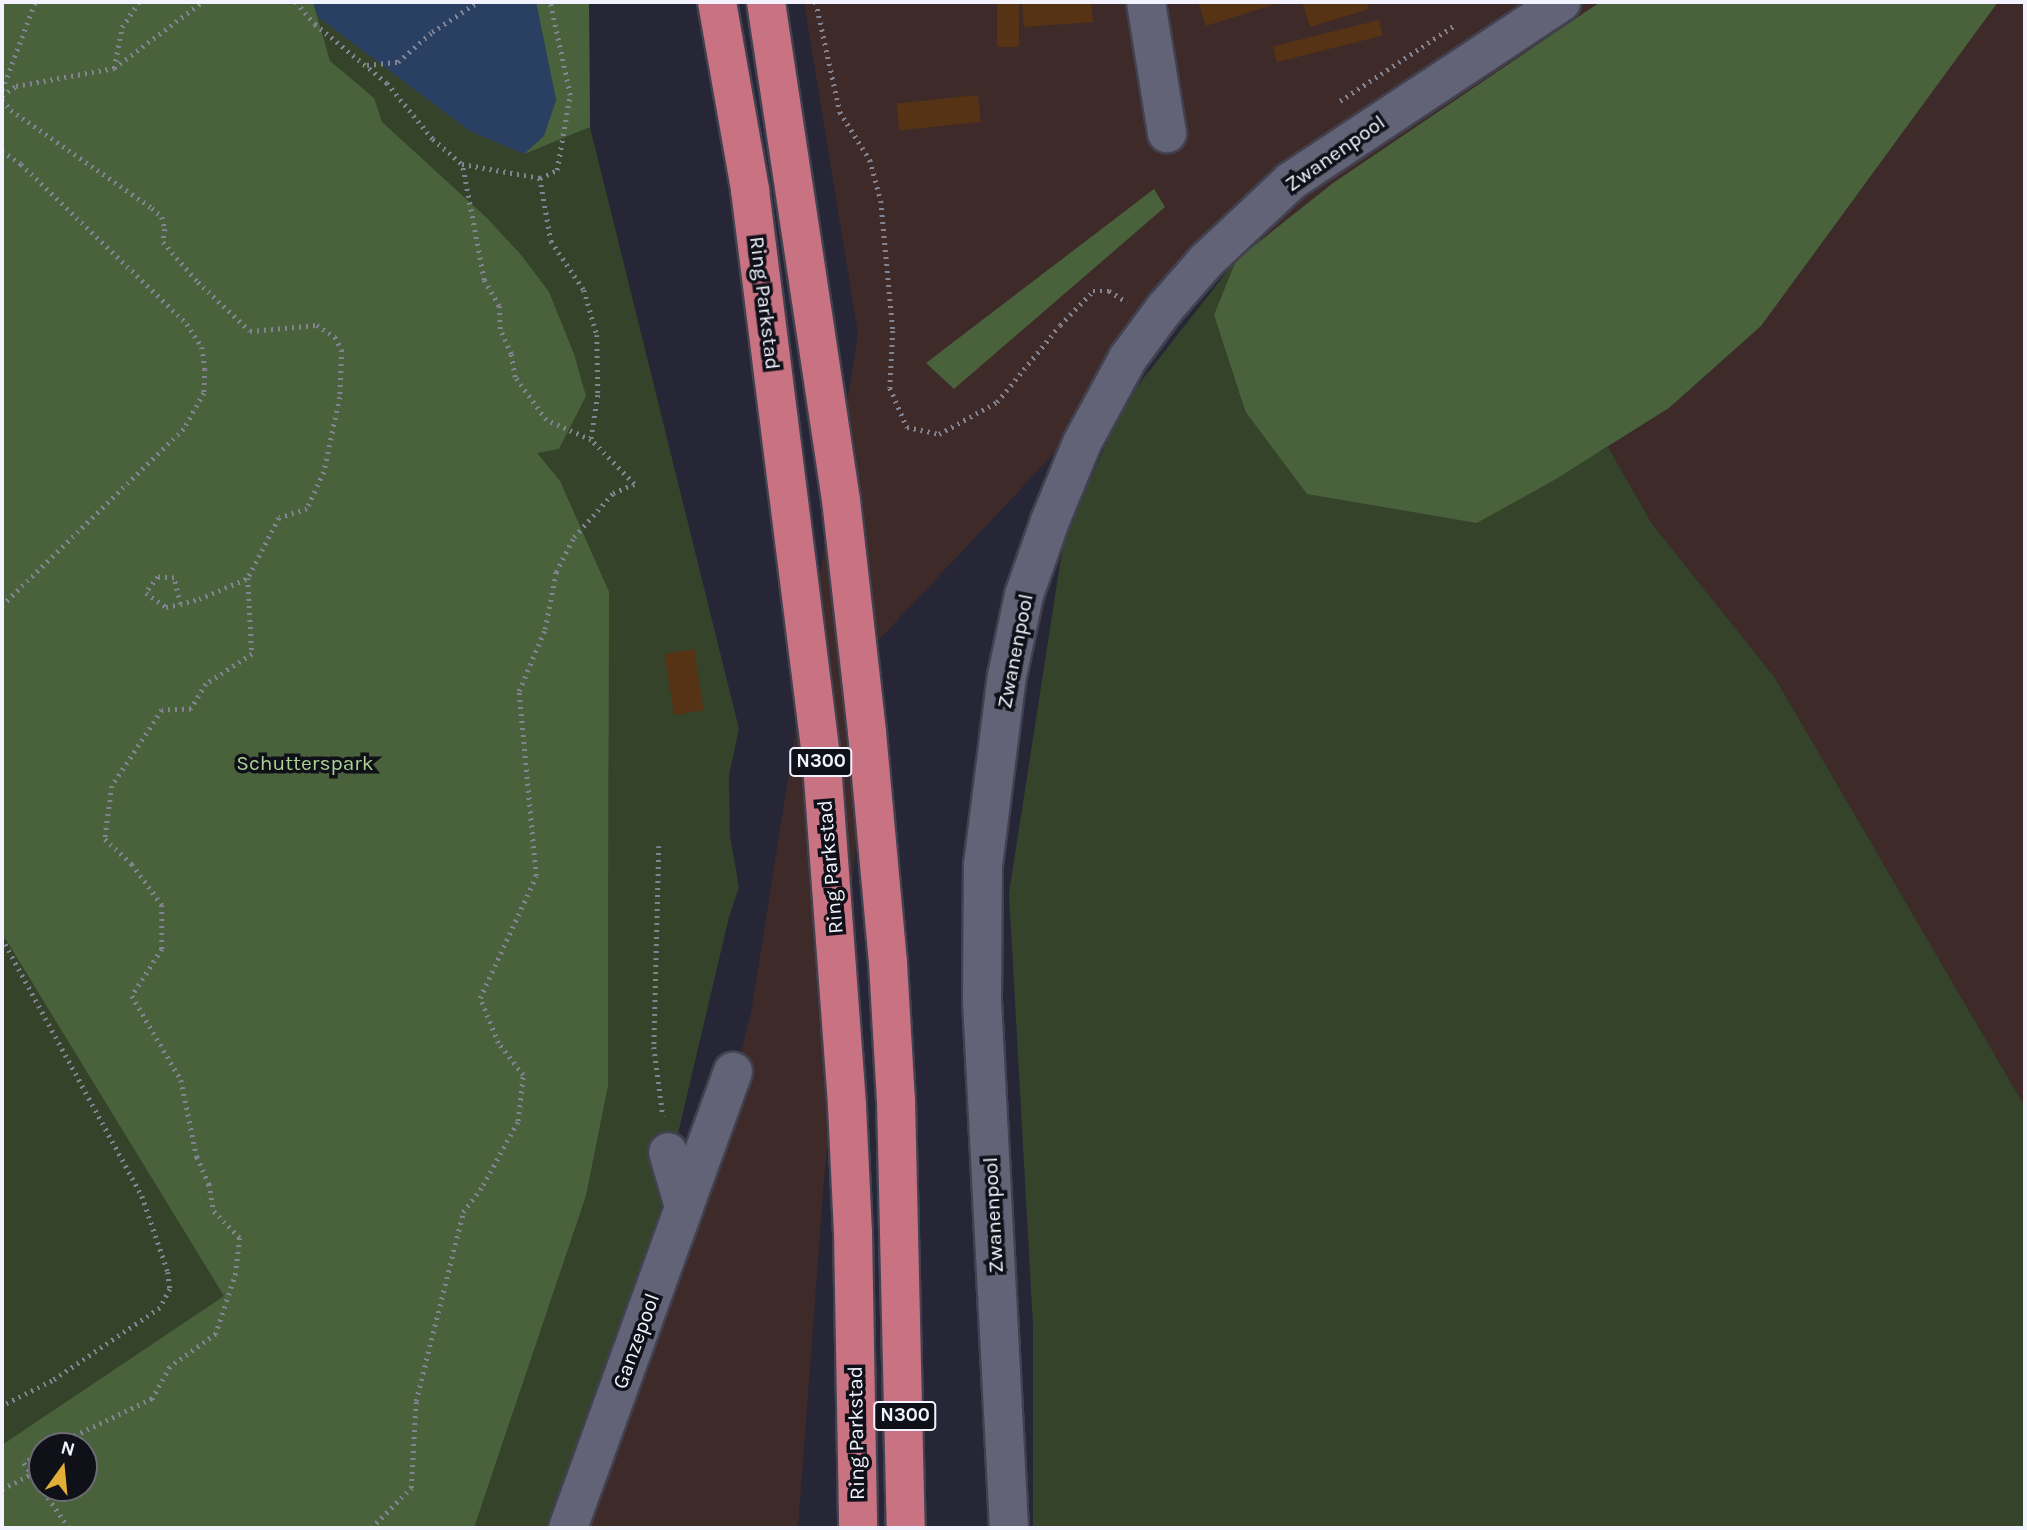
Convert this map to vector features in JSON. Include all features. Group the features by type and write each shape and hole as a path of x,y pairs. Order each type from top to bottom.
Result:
{"highway":[{"name":"Ring Parkstad","path":"717,2 750,190 821,764 849,1148 858,1528"},
{"name":"N300","path":"766,2 841,500 888,963 896,1100 906,1528"}],"street":[{"path":"1146,2 1167,133"},
{"name":"Zwanenpool","path":"1009,1528 982,1001 983,865 1007,676 1024,595 1050,521 1082,443 1128,358 1165,308 1207,260 1291,181 1561,2"},
{"name":"Ganzepool","path":"568,1528 733,1072"},
{"path":"668,1152 684,1207"}],"path":[{"path":"2,90 35,2"},
{"path":"114,68 122,27 139,2"},
{"path":"83,1432 152,1399 170,1367 216,1335 236,1273 240,1238 214,1210 209,1184 197,1157 181,1080 132,996 162,949 162,905 132,864 105,839 112,786 162,710 191,709 206,684 252,654 248,578 279,518 307,509 324,472 340,397 342,350 335,337 317,325 250,331 198,282 163,242 165,229 162,217 11,110 2,98 16,86 114,68 202,2"},
{"path":"296,2 315,24 366,65 413,112 433,139 462,164 540,178 557,170 570,95 550,2"},
{"path":"366,65 398,62 432,32 478,2"},
{"path":"816,2 840,112 870,160 881,201 893,331 890,388 907,427 939,434 998,402 1060,325 1093,291 1109,291 1128,303"},
{"path":"2,151 21,164 187,324 202,346 205,369 204,393 184,429 2,606"},
{"path":"371,1528 411,1488 416,1401 463,1212 483,1185 518,1121 523,1075 498,1043 480,998 536,876 520,691 545,629 556,572 574,537 613,492 634,484 591,440 546,420 515,377 511,354 499,330 499,306 484,280 462,164"},
{"path":"540,178 551,241 584,290 597,335 598,395 591,440"},
{"path":"180,604 174,578 158,577 146,593 166,607 180,604 200,599 248,578"},
{"path":"659,846 654,1047 668,1152"},
{"path":"2,938 142,1196 169,1272 170,1289 160,1308 52,1381 2,1406"},
{"path":"2,1489 28,1476"},
{"path":"51,1502 69,1528"}],"shaded area":[{"path":"804,2 1600,2 1333,183 1236,260 875,644 824,1181 798,1528 562,1528 652,1244 741,1053 752,1007 858,334"},
{"path":"1998,2 2025,2 2025,1107 1775,678 1652,524 1608,447 1669,408 1761,326"}],"green space":[{"name":"Schutterspark","path":"2,2 589,2 590,127 739,729 729,775 730,836 739,887 729,917 652,1244 552,1528 474,1528 586,1196 608,1086 609,734 469,1528 2,1528"},
{"name":"Schutterspark","path":"2,2 313,2 330,61 374,98 382,122 488,219 522,256 549,292 574,354 586,396 559,449 537,453 560,481 609,592 608,1086 586,1196 474,1528 2,1528 2,1445 224,1296 2,933"},
{"path":"536,2 589,2 590,127 524,154 544,135 556,100"},
{"path":"1600,2 1998,2 1761,326 1669,408 1556,479 1477,523 1307,494 1245,411 1214,315 1236,260 1333,183"},
{"path":"1154,189 1165,207 954,389 926,363"},
{"path":"1236,260 1214,315 1245,412 1477,523 1608,447 1652,524 1775,678 2025,1107 2025,1528 1033,1528 1033,1326 1009,893 1064,538 1125,402"}],"water":[{"path":"313,2 536,2 556,100 544,136 524,154 470,131 318,17"}],"building":[{"path":"997,2 1019,2 1019,47 997,47"},
{"path":"1022,2 1091,2 1093,22 1024,27"},
{"path":"1198,2 1281,2 1206,26"},
{"path":"1302,2 1367,2 1369,9 1310,27"},
{"path":"1379,20 1383,36 1277,62 1273,46"},
{"path":"978,95 981,122 899,130 896,104"},
{"path":"694,649 704,710 674,715 664,654"}]}
